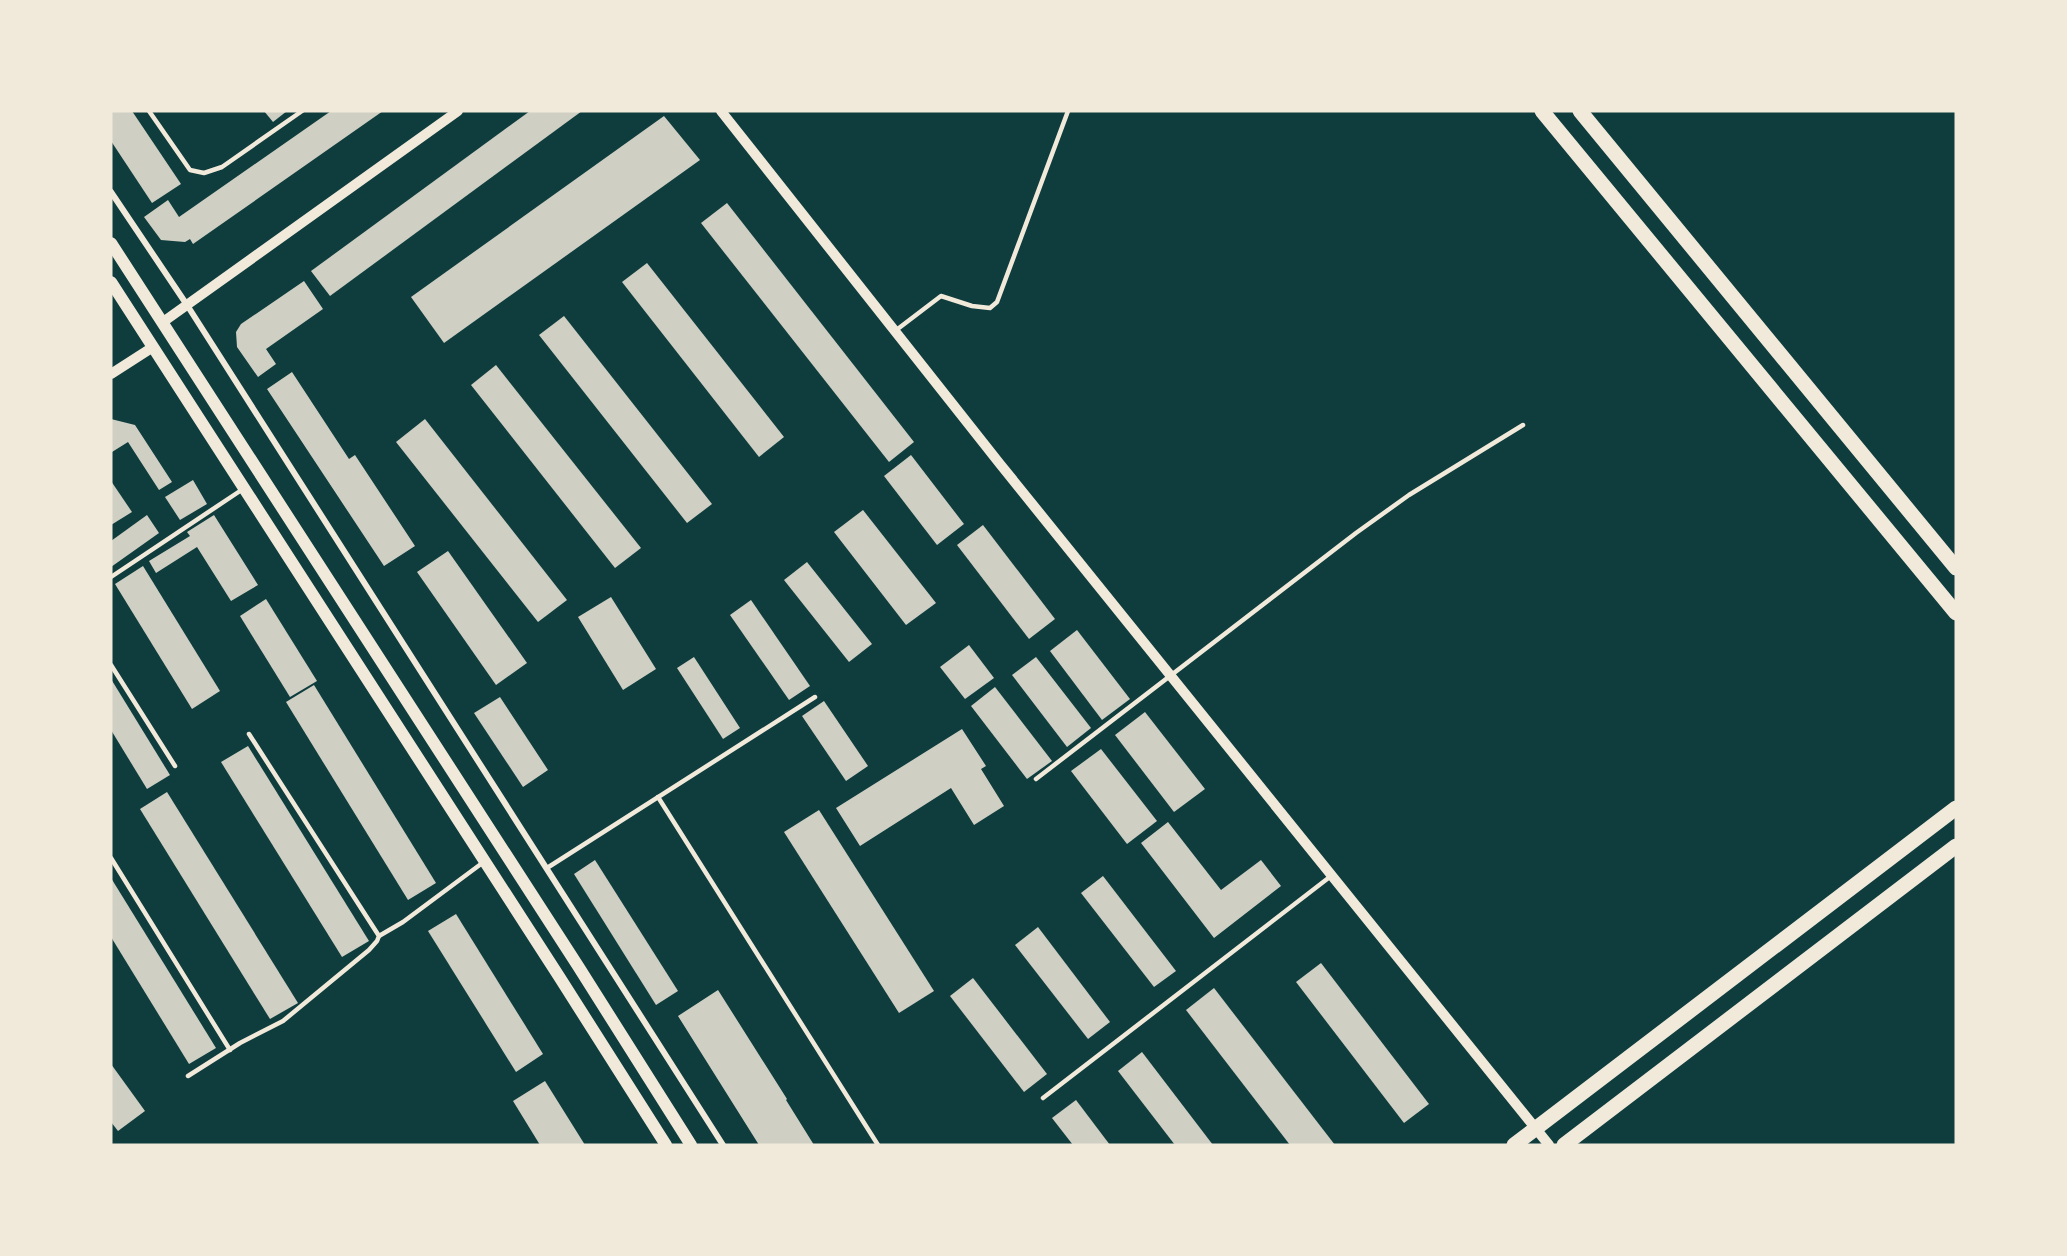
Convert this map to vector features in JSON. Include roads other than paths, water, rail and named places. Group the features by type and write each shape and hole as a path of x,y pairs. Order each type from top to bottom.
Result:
{"main road":[{"path":"1542,111 1956,613"},
{"path":"1580,111 1956,568"},
{"path":"111,243 691,1145"},
{"path":"111,282 666,1145"},
{"path":"1514,1145 1956,808"},
{"path":"1564,1145 1956,846"}],"street":[{"path":"163,322 458,111"},
{"path":"721,111 1171,676 1549,1145"},
{"path":"111,192 187,305 723,1145"},
{"path":"111,374 153,347"}],"lane":[{"path":"149,111 190,170 204,173 222,167 302,111"},
{"path":"895,331 941,296 972,306 990,308 997,302 1068,111"},
{"path":"1036,779 1356,533 1409,495 1523,425"},
{"path":"111,577 244,488"},
{"path":"111,665 176,766"},
{"path":"547,868 815,697"},
{"path":"249,735 379,936"},
{"path":"658,797 878,1145"},
{"path":"111,858 230,1050"},
{"path":"188,1076 283,1021 369,950 378,941 379,936 403,922 485,861"},
{"path":"1043,1098 1332,875"}]}
